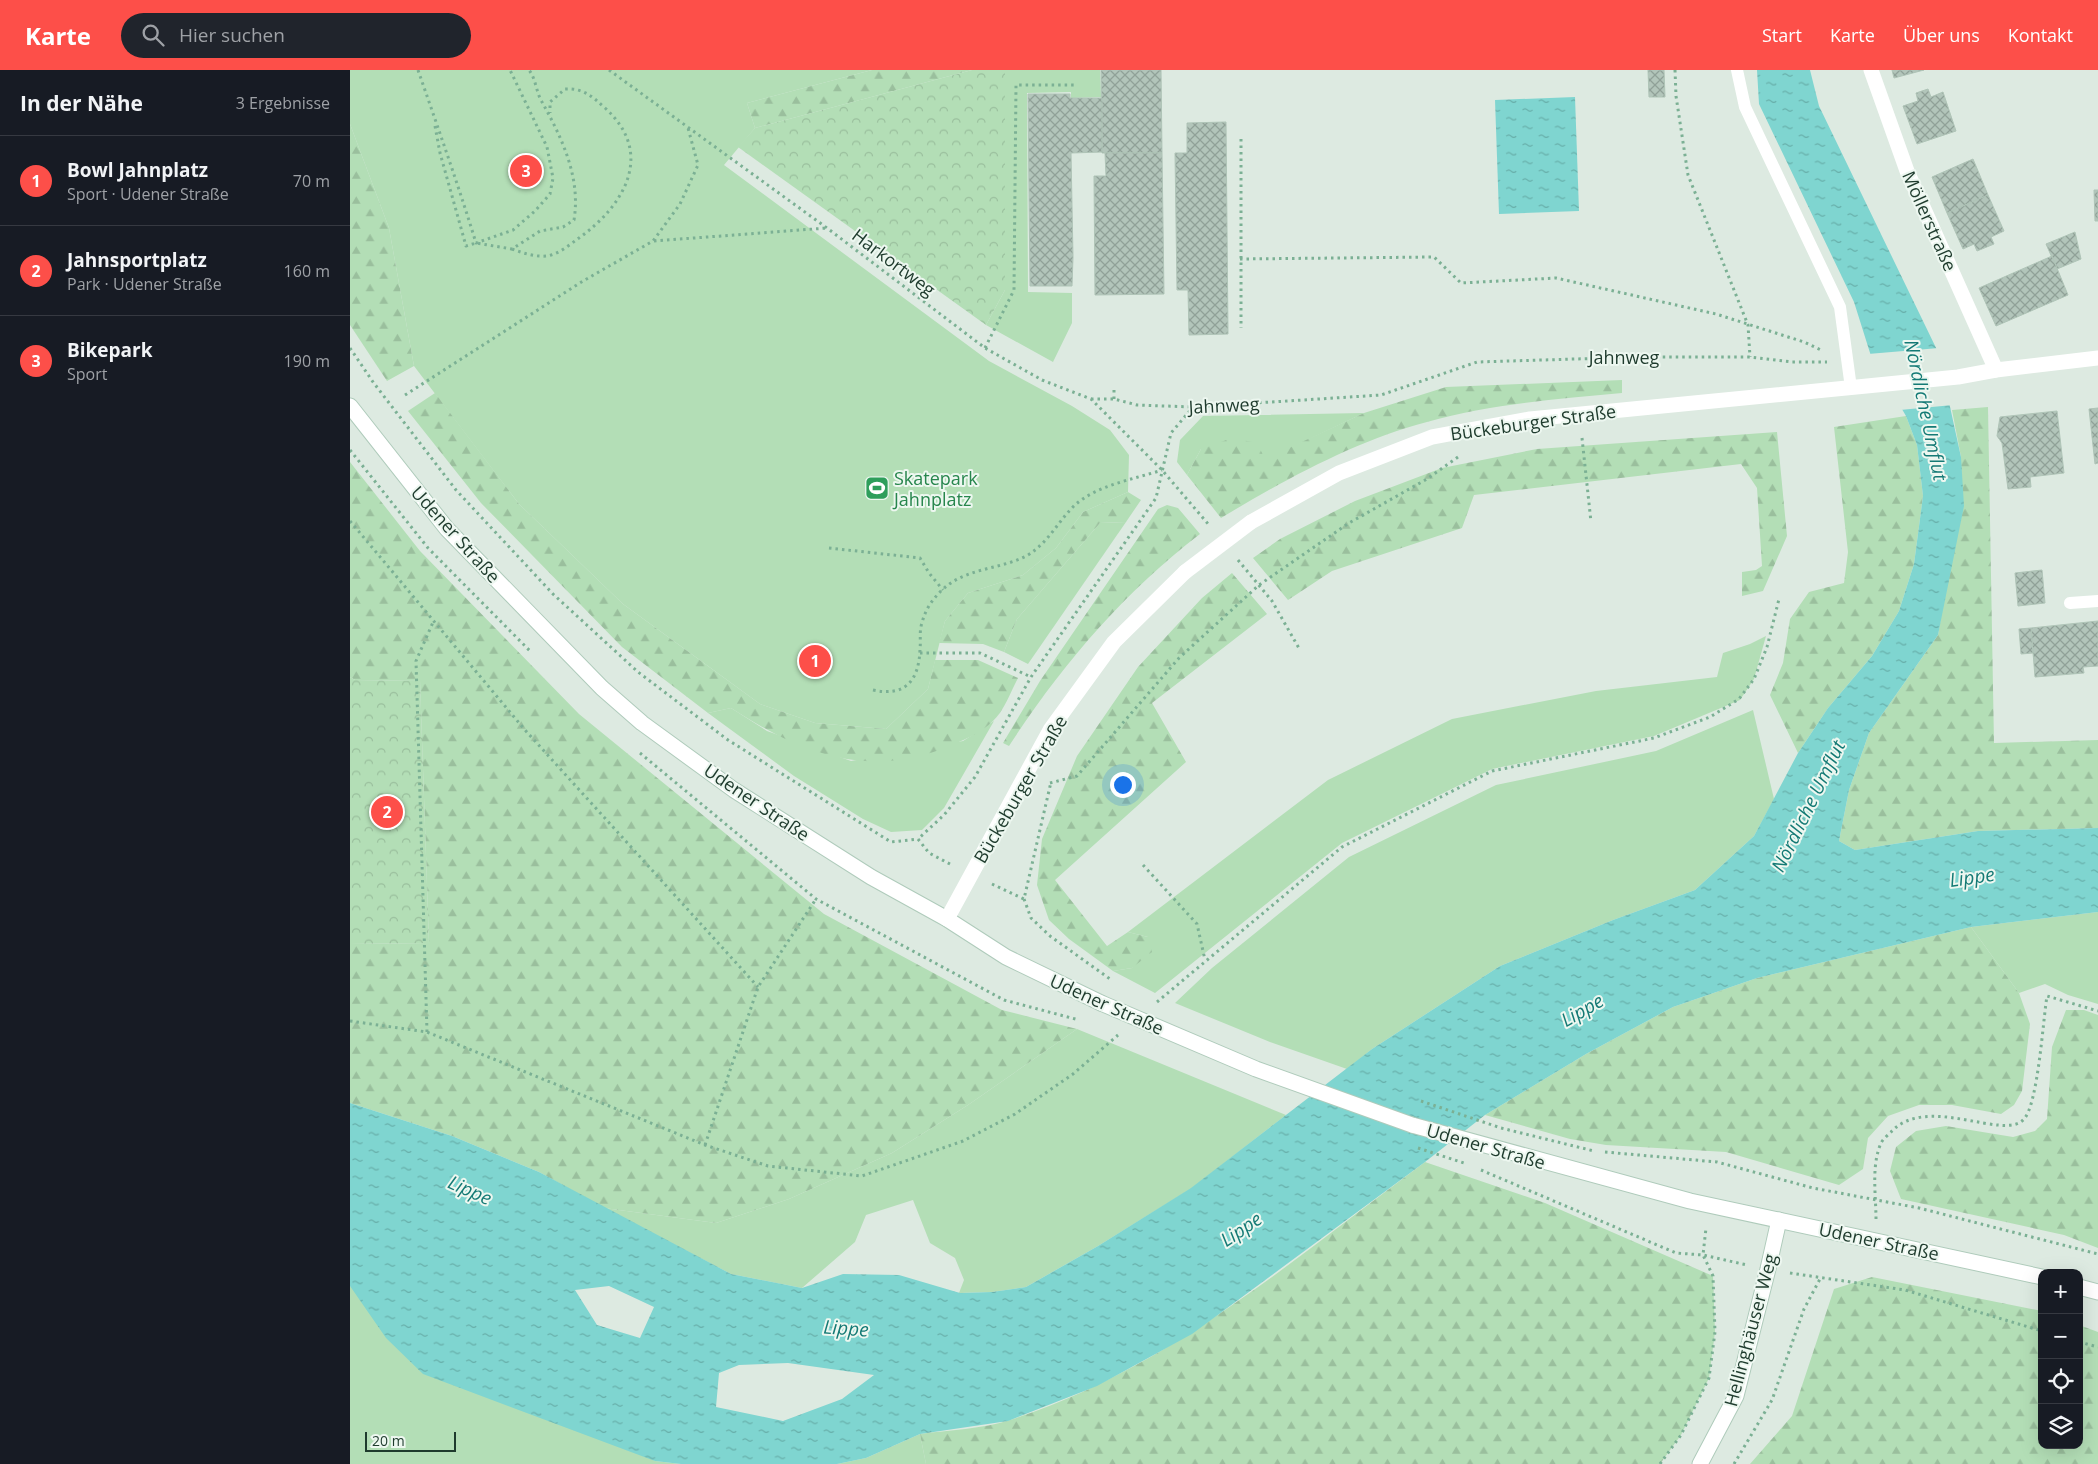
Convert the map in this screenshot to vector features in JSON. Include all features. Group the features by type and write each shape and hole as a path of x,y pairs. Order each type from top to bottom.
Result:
{"street":[{"name":"Möllerstraße","path":"1871,70 1907,171 1996,370"},
{"name":"Bückeburger Straße","path":"947,919 1050,730 1114,642 1185,572 1251,522 1339,473 1432,437 1530,418 1876,386 2098,358"},
{"name":"Udener Straße","path":"350,406 447,529 602,688 642,723 734,790 871,877 947,919 1006,957 1101,1003 1256,1069 1412,1125 1503,1152 1690,1201 2038,1276"},
{"name":"Hellinghäuser Weg","path":"1700,1464 1736,1396 1779,1220"},
{"path":"2083,1288 2098,1292"}],"lane":[{"path":"1737,70 1746,107 1840,307 1851,388"},
{"path":"2070,603 2098,601"}],"path":[{"path":"418,70 434,120 448,150 476,243"},
{"path":"434,120 440,153 466,246 513,230 535,211 550,194 553,178 547,147 510,70"},
{"path":"512,250 540,231 563,227 574,220 576,206 569,156 550,113 541,101 529,70"},
{"name":"Harkortweg","path":"609,70 827,228 985,348 1042,380 1091,399 1162,470"},
{"path":"1675,70 1676,96 1688,175 1748,325 1750,357"},
{"path":"985,348 1014,290 1016,85 1077,85"},
{"path":"476,243 535,256 547,256 561,250 591,229 615,205 625,188 631,169 631,148 624,132 612,114 591,95 578,88 565,89 550,102 550,113"},
{"path":"405,395 583,282 653,241 680,204 698,165 688,128"},
{"path":"1241,139 1241,328"},
{"path":"653,241 827,228"},
{"path":"1240,259 1434,257 1461,284 1556,278 1688,307 1804,342"},
{"path":"350,348 373,382 456,490 553,594 638,672 728,740 891,842 918,839 944,815 975,778 1032,677 1156,498 1171,433 1193,407"},
{"name":"Jahnweg","path":"1091,399 1114,399 1137,405 1193,407 1381,395 1478,362 1588,357 1750,357 1792,362 1848,362"},
{"path":"1114,389 1114,399"},
{"path":"1582,434 1591,522"},
{"path":"1050,784 1077,776 1179,658 1259,585 1349,523 1427,480 1465,452 1446,458"},
{"path":"873,690 887,693 906,688 917,673 921,625 928,606 943,590 962,576 1027,555 1047,540 1075,505 1097,492 1162,470"},
{"path":"350,521 525,730 758,987"},
{"path":"828,548 920,558 943,590"},
{"path":"1164,1004 1154,1003 1342,847 1492,771 1654,738 1710,716 1732,703 1738,699 1754,679 1767,648 1779,599"},
{"path":"427,1032 416,661 434,620"},
{"path":"920,652 980,652 1032,677"},
{"path":"1054,775 1050,784 1024,899 1031,918 1050,936 1111,980"},
{"path":"918,839 929,853 1024,899"},
{"path":"1143,865 1198,924 1205,960"},
{"path":"705,1145 758,987 816,899 1004,1000 1081,1021"},
{"path":"1876,1241 1876,1167 1881,1142 1898,1124 1920,1116 1949,1116 2011,1127 2024,1120 2032,1100 2047,996 2098,1011"},
{"path":"350,1021 427,1032 705,1145 768,1166 862,1176 963,1141 1015,1114 1073,1074 1124,1030"},
{"path":"1420,1101 1501,1128 1594,1151 1648,1154 1717,1162 1813,1188 1919,1208 2084,1248 2098,1254"},
{"path":"1467,1164 1676,1253 1703,1255 1820,1279 1906,1290 2038,1330"},
{"path":"1660,1464 1681,1435 1708,1378 1714,1332 1713,1276 1703,1255"},
{"path":"1734,1464 1772,1400 1804,1309 1820,1279"},
{"path":"2083,1343 2098,1348"}],"green space":[{"path":"350,70 872,70 747,103 755,128 724,165 989,361 1072,406 1110,430 1129,455 1128,492 1083,512 1056,548 1023,575 968,593 945,621 928,689 886,729 815,723 760,704 623,604 519,504 414,366 389,228 350,124"},
{"path":"872,70 972,70 755,128 747,103"},
{"path":"972,70 1005,70 1005,290 986,325 738,147 755,128"},
{"path":"1005,70 1100,70 1101,97 1071,98 1071,92 1027,93 1028,292 1072,293 1072,323 1053,362 986,325 1005,290"},
{"path":"350,124 389,228 414,366 387,381 350,325"},
{"path":"1622,380 1622,393 1499,406 1451,416 1400,430 1321,463 1221,518 1187,475 1201,449 1232,438 1257,443 1265,459 1364,413 1446,387"},
{"path":"435,393 519,504 623,604 760,704 815,723 886,729 928,689 935,660 978,660 1018,678 1004,706 997,717 988,725 965,739 917,757 889,761 861,761 834,756 808,748 756,724 731,708 708,713 622,647 481,503 408,411"},
{"path":"1988,407 1994,743 2098,740 2098,828 1978,831 1855,850 1839,841 1849,790 1869,733 1938,635 1948,577 1961,457 1952,410"},
{"path":"1364,413 1265,460 1201,449 1187,475 1177,462 1180,440 1203,416"},
{"path":"1906,416 1917,445 1923,496 1914,564 1899,611 1872,656 1828,708 1798,753 1770,695 1783,663 1790,619 1809,592 1844,583 1848,552 1834,427"},
{"path":"1777,432 1787,536 1763,591 1742,596 1742,572 1756,570 1762,566 1757,488 1741,464 1474,495 1462,528 1332,571 1288,600 1253,558 1280,539 1355,501 1442,468 1537,449"},
{"path":"350,462 420,551 579,714 824,914 1002,1010 1077,1029 968,1105 892,1153 789,1199 716,1223 604,1208 539,1172 452,1136 350,1103 350,944 429,943 420,681 355,680 350,677"},
{"path":"1128,492 1141,500 1126,522 1100,523 1017,619 1004,652 983,644 939,643 945,621 968,593 1023,575 1056,548 1083,512"},
{"path":"1167,505 1178,508 1200,534 1172,556 1120,605 1072,659 1009,746 1003,743 1040,681 1158,509"},
{"path":"1126,522 1028,664 1004,652 1017,619 1100,523"},
{"path":"1232,573 1267,614 1152,703 1186,762 1055,880 1107,946 1128,932 1148,937 1152,952 1132,968 1113,971 1069,939 1049,920 1037,885 1042,839 1077,756 1138,667 1202,598"},
{"path":"1766,636 1754,679 1740,700 1654,736 1492,769 1342,843 1155,993 1113,971 1132,968 1148,937 1128,932 1328,780 1452,719 1596,691 1717,677 1723,653 1750,644"},
{"path":"350,677 355,680 420,681 429,943 350,944"},
{"path":"731,708 767,731 851,761 963,741 994,721 944,808 922,830 891,832 863,819 794,776 708,713"},
{"path":"1753,710 1774,799 1754,836 1695,890 1613,920 1500,966 1372,1049 1347,1069 1270,1042 1175,1003 1212,968 1349,857 1496,785 1656,751"},
{"path":"2098,912 2098,1004 2068,995 2045,984 2019,993 1971,927"},
{"path":"1971,927 2019,993 2030,1024 2022,1091 2014,1105 2001,1114 1952,1105 1919,1105 1888,1116 1868,1138 1863,1169 1839,1185 1726,1152 1606,1145 1570,1139 1485,1115 1586,1054 1673,1007 1757,978"},
{"path":"2066,1010 2084,1010 2098,1015 2098,1248 2064,1235 1901,1199 1890,1171 1896,1147 1916,1131 1946,1126 2013,1137 2035,1131 2047,1119 2052,1047"},
{"path":"1077,1029 1286,1115 1192,1188 1098,1246 1026,1287 992,1292 959,1293 964,1280 955,1258 930,1243 913,1200 866,1215 855,1242 802,1288 731,1274 604,1208 716,1223 789,1199 892,1153 968,1105"},
{"path":"1425,1162 1545,1203 1713,1276 1715,1332 1709,1378 1681,1435 1660,1464 926,1464 920,1434 977,1427 1010,1420 1068,1398 1123,1372 1176,1342 1228,1308 1278,1273"},
{"path":"1872,1277 2038,1310 2038,1449 2083,1449 2083,1326 2098,1332 2098,1464 1750,1464 1792,1416 1834,1289"},
{"path":"350,1286 655,1461 681,1464 350,1464"},
{"path":"920,1434 926,1464 837,1464 866,1458"}],"water":[{"path":"1757,70 1810,70 1819,106 1938,352 1961,457 1964,506 1938,635 1869,733 1849,790 1839,841 1855,850 1978,831 2098,828 2098,912 1971,927 1757,978 1673,1007 1586,1054 1485,1115 1425,1162 1192,1334 1097,1386 1008,1421 920,1434 866,1458 837,1464 681,1464 655,1461 423,1374 386,1338 350,1286 350,1103 452,1136 539,1172 731,1274 802,1288 843,1274 899,1275 960,1293 992,1292 1026,1287 1098,1246 1191,1188 1372,1049 1500,966 1613,920 1695,890 1754,836 1798,753 1828,708 1872,656 1899,611 1914,564 1923,496 1917,445 1906,416 1871,356 1854,302 1759,104","holes":["609,1286 654,1307 640,1338 597,1325 575,1290","788,1363 874,1375 842,1399 783,1421 716,1407 719,1373 739,1365"]},
{"path":"1575,97 1579,211 1499,214 1495,100"}],"pier":[{"path":"1939,348 1953,405 1900,410 1868,354"}],"building":[{"path":"1101,70 1161,70 1162,153 1102,153"},
{"path":"1648,70 1664,70 1665,97 1649,97"},
{"path":"1892,70 1924,70 1894,78"},
{"path":"1928,89 1931,97 1943,92 1956,131 1917,144 1903,106 1918,101 1916,93"},
{"path":"1028,94 1070,94 1070,98 1102,98 1102,152 1071,153 1072,286 1030,286"},
{"path":"1226,122 1228,334 1189,335 1188,290 1177,290 1175,153 1187,153 1187,123"},
{"path":"1105,153 1162,153 1164,294 1095,295 1094,176 1106,176"},
{"path":"1973,159 1988,195 1947,213 1932,177"},
{"path":"2094,190 2098,190 2098,221 2095,221"},
{"path":"1988,195 2004,231 1991,237 1994,244 1977,251 1974,244 1963,249 1947,213"},
{"path":"2075,232 2081,259 2057,269 2046,244"},
{"path":"2052,256 2068,295 1996,326 1979,288"},
{"path":"2098,408 2098,463 2095,464 2089,409"},
{"path":"2057,411 2064,473 2030,477 2031,487 2008,489 2002,443 1997,436 2000,417"},
{"path":"2042,570 2045,603 2018,606 2015,573"},
{"path":"2098,621 2098,666 2083,667 2084,673 2035,677 2031,628"},
{"path":"2031,628 2033,653 2021,654 2019,629"}],"place":[{"name":"Bikepark","path":"526,171"},
{"name":"Skatepark Jahnplatz","path":"877,488"},
{"name":"Bowl Jahnplatz","path":"815,661"},
{"name":"Jahnsportplatz","path":"387,812"}],"water label":[{"name":"Nördliche Umflut","path":"1926,410"},
{"name":"Nördliche Umflut","path":"1808,806"},
{"name":"Lippe","path":"1972,877"},
{"name":"Lippe","path":"1582,1010"},
{"name":"Lippe","path":"470,1190"},
{"name":"Lippe","path":"1241,1229"},
{"name":"Lippe","path":"846,1328"}]}
